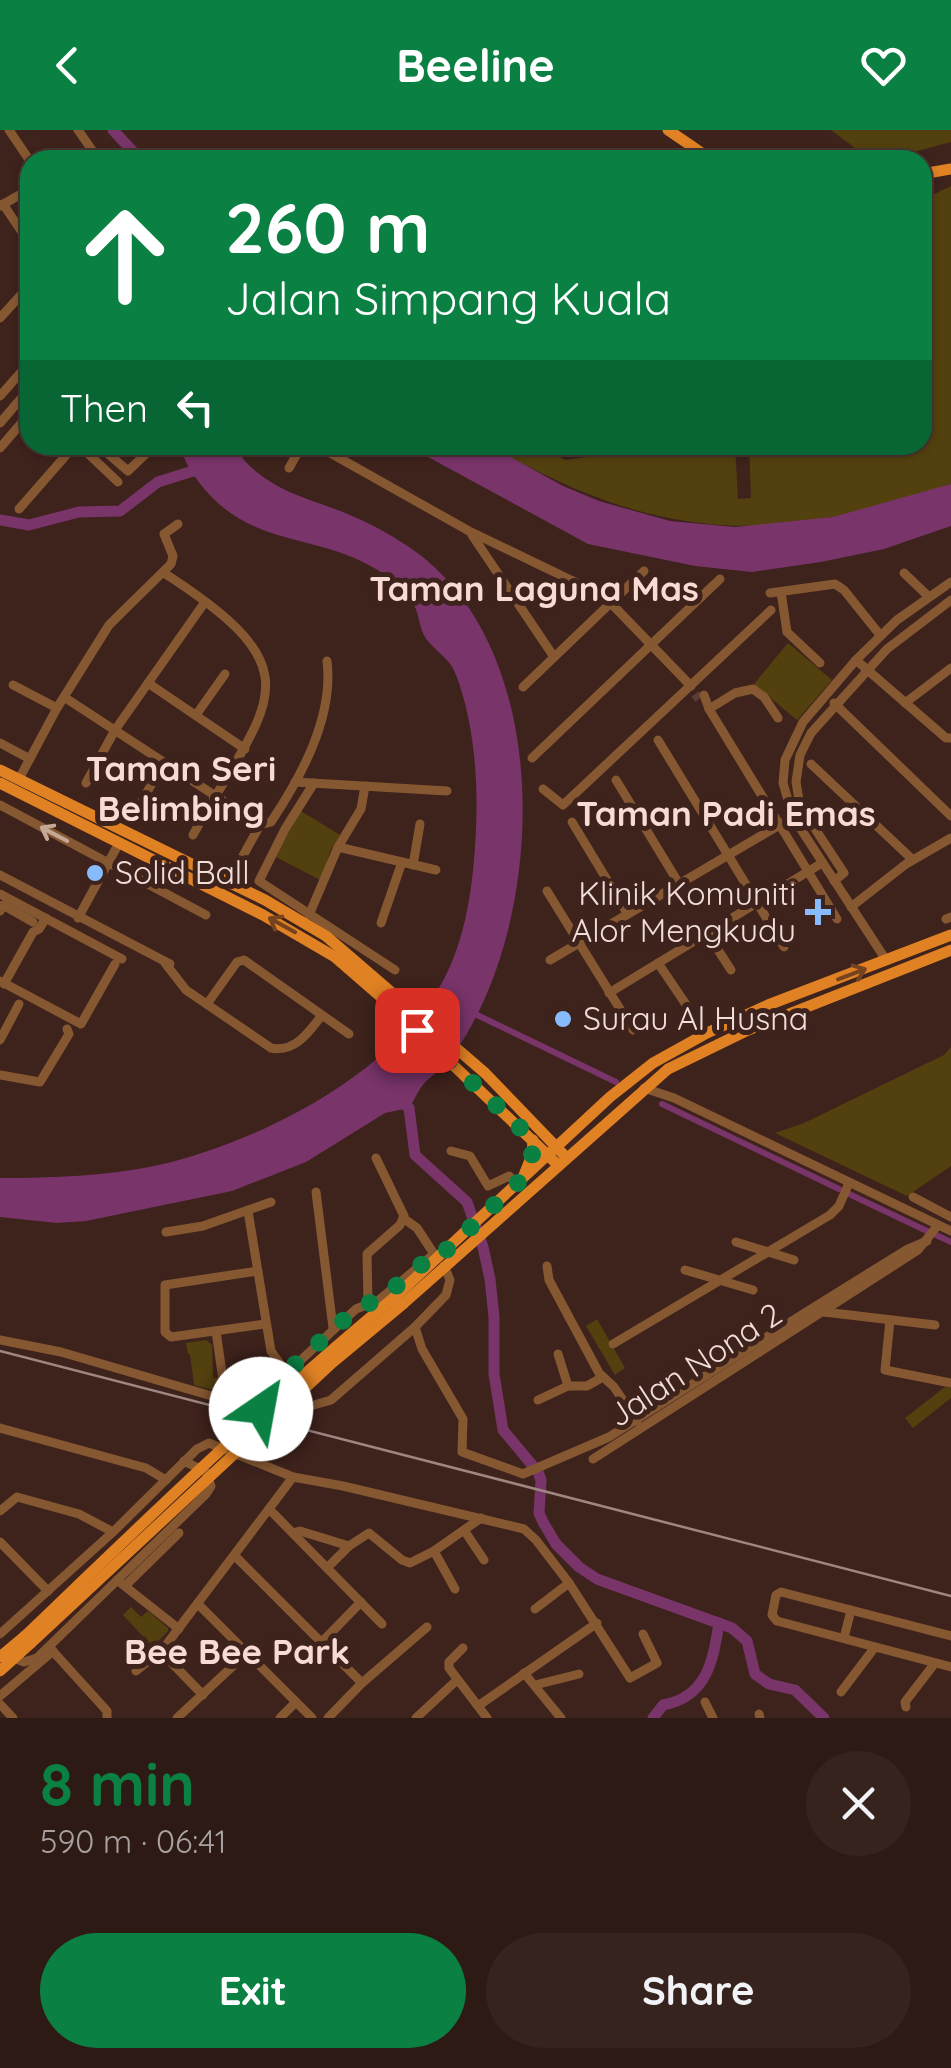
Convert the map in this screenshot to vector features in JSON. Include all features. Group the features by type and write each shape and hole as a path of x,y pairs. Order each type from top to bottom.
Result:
{"main road":[{"path":"668,130 697,150"},
{"path":"0,770 228,883 308,918 484,1074 562,1161"},
{"path":"1,786 120,844 228,883 326,951 537,1136 568,1136"},
{"path":"0,1670 5,1654 28,1639 179,1488 325,1354 400,1300 440,1259 469,1237 520,1181 640,1073 707,1033 951,935"},
{"path":"484,1222 562,1161 644,1088 698,1052 951,950"},
{"path":"902,954 900,963 910,966"},
{"path":"520,1181 537,1136"}],"street":[{"path":"0,140 10,132"},
{"path":"2,205 20,230"},
{"path":"0,318 20,296"},
{"path":"0,396 20,375"},
{"path":"0,423 20,400"},
{"path":"0,448 20,425"},
{"path":"19,509 68,455"},
{"path":"88,455 118,482"},
{"path":"110,455 128,471 145,455"},
{"path":"288,468 296,455"},
{"path":"334,455 470,531 600,594 610,603 709,709 837,919"},
{"path":"19,779 57,708 114,618 164,573 174,556 164,534 178,524"},
{"path":"470,531 554,657"},
{"path":"523,687 644,571"},
{"path":"904,572 928,596"},
{"path":"164,573 243,633 265,666 267,695 245,749 193,835"},
{"path":"532,758 720,578"},
{"path":"886,960 793,816 784,783 786,760 803,722 856,660 880,635 951,582"},
{"path":"820,663 787,632 776,593 834,584 844,590 880,635"},
{"path":"834,881 844,874 800,806 797,767 806,742 896,641 951,600"},
{"path":"86,782 115,730 206,602"},
{"path":"543,789 563,805 696,691 770,610"},
{"path":"856,660 948,738"},
{"path":"228,883 260,825 271,822 295,782 325,711 330,684 327,661"},
{"path":"905,703 951,668"},
{"path":"196,715 225,674"},
{"path":"148,682 245,749"},
{"path":"13,685 57,708"},
{"path":"709,709 735,693 753,689 764,697 778,718"},
{"path":"825,694 951,816"},
{"path":"64,697 260,825"},
{"path":"658,740 784,948"},
{"path":"0,743 30,759"},
{"path":"138,808 164,762"},
{"path":"812,764 913,860"},
{"path":"616,780 678,882"},
{"path":"295,782 446,791"},
{"path":"314,783 259,881 308,918 395,970"},
{"path":"308,918 338,847 361,809 366,786"},
{"path":"0,805 206,915"},
{"path":"550,960 793,816"},
{"path":"572,822 627,913"},
{"path":"381,923 408,863 420,824"},
{"path":"851,907 913,860 951,838"},
{"path":"78,918 120,844"},
{"path":"338,847 436,870"},
{"path":"609,993 822,863"},
{"path":"0,876 168,964 186,990 277,1050 301,1040 322,1015"},
{"path":"546,892 633,1030"},
{"path":"1,903 118,962 80,1024 2,983 37,922"},
{"path":"707,933 731,970"},
{"path":"207,1004 240,960 350,1034"},
{"path":"658,963 687,1006"},
{"path":"0,1040 19,1004"},
{"path":"0,1075 40,1082 68,1034 67,1029"},
{"path":"644,1088 674,1098 848,1183 948,1225"},
{"path":"451,1152 470,1156 488,1186 510,1176 520,1181"},
{"path":"0,1340 61,1352 246,1406 260,1402 307,1407 332,1400 446,1295 450,1280 418,1228 403,1218 376,1158"},
{"path":"613,1344 835,1211 848,1183"},
{"path":"316,1192 333,1328"},
{"path":"914,1197 948,1225"},
{"path":"166,1232 203,1226 272,1202"},
{"path":"248,1211 271,1351 286,1372"},
{"path":"368,1302 367,1254 400,1226 403,1218"},
{"path":"414,1327 422,1349 464,1419 462,1452 525,1473 599,1442 637,1421 948,1225"},
{"name":"Jalan Nona 2","path":"593,1459 824,1312 927,1241"},
{"path":"736,1242 794,1260"},
{"path":"260,1402 333,1328 440,1259"},
{"path":"547,1266 553,1289 603,1377 637,1421"},
{"path":"686,1270 752,1290"},
{"path":"258,1271 165,1285 166,1335 171,1338 265,1324"},
{"path":"824,1312 935,1325"},
{"path":"890,1320 885,1370 951,1383"},
{"path":"216,1331 223,1380"},
{"path":"558,1354 568,1386"},
{"path":"538,1400 568,1386 584,1387 603,1377"},
{"path":"0,1428 152,1470 166,1480"},
{"path":"0,1634 113,1532 184,1461 201,1446 212,1444 293,1477 512,1524 530,1533 569,1583 630,1678 657,1662 643,1634"},
{"path":"121,1583 209,1490 206,1472 184,1461"},
{"path":"136,1670 179,1629 293,1477"},
{"path":"0,1511 18,1498 78,1514 113,1532"},
{"path":"269,1509 382,1624"},
{"path":"328,1567 348,1546 372,1533 410,1563 481,1518"},
{"path":"464,1530 484,1560"},
{"path":"294,1532 348,1546"},
{"path":"13,1718 0,1700 121,1583 179,1533"},
{"path":"0,1542 48,1592"},
{"path":"434,1551 454,1589"},
{"path":"234,1556 362,1683"},
{"path":"121,1583 179,1629"},
{"path":"535,1610 569,1583"},
{"path":"951,1636 780,1592 772,1615 774,1620 951,1667"},
{"path":"321,1643 361,1602"},
{"path":"198,1604 312,1718"},
{"path":"844,1638 851,1610"},
{"path":"478,1706 576,1641 596,1623"},
{"path":"328,1718 426,1627"},
{"path":"841,1692 875,1647"},
{"path":"163,1648 168,1660 203,1695"},
{"path":"463,1648 448,1665 487,1718"},
{"path":"5,1654 20,1661 32,1661 51,1649"},
{"path":"51,1649 107,1711 107,1718"},
{"path":"178,1718 248,1652"},
{"path":"906,1707 905,1702 934,1663"},
{"path":"524,1673 561,1718"},
{"path":"535,1686 579,1674"},
{"path":"416,1718 458,1680"},
{"path":"280,1718 296,1702"},
{"path":"705,1702 713,1718"}],"shaded area":[{"path":"831,130 951,130 951,142 921,150 858,150"},
{"path":"951,186 951,484 886,505 826,518 769,525 715,524 661,516 606,501 508,455 556,455 566,460 591,455 736,455 738,499 751,498 749,455 932,455 932,195"},
{"path":"184,455 241,455 276,486 366,522 410,547 461,596 491,648 511,707 521,770 522,834 515,898 500,957 479,1011 456,1050 423,1085 409,1108 385,1113 306,1162 232,1191 86,1221 57,1223 0,1217 0,1178 80,1176 159,1165 239,1140 320,1099 358,1074 422,1013 451,964 466,914 477,804 472,738 453,669 422,632 414,605 392,580 353,557 241,520 201,485"},
{"path":"424,455 507,455 599,501 670,521 735,527 833,517 951,484 951,526 884,549 821,562 752,572 695,566 588,544"},
{"path":"788,643 832,680 797,720 754,684"},
{"path":"301,811 340,835 330,851 322,881 274,856"},
{"path":"951,1047 951,1166 907,1196 775,1133 804,1123 944,1055"},
{"path":"597,1319 625,1368 615,1375 586,1326"},
{"path":"206,1340 212,1345 213,1378 220,1377 216,1391 194,1385 186,1343"},
{"path":"945,1387 951,1388 951,1398 913,1428 905,1418"},
{"path":"131,1607 141,1617 148,1611 168,1628 153,1647 123,1615"}],"waterway":[{"path":"113,130 131,150"},
{"path":"0,520 29,525 79,512 120,511 158,482 206,467"},
{"path":"473,1013 616,1082"},
{"path":"401,1101 409,1108 415,1155 467,1202 483,1247 490,1279 494,1374 503,1430 538,1472 539,1513 556,1544 597,1579 732,1628 747,1641 755,1674 769,1684 795,1690 824,1718"},
{"path":"662,1104 839,1189"},
{"path":"849,1194 927,1231"},
{"path":"934,1234 951,1242"},
{"path":"653,1718 663,1705 678,1701 698,1686 710,1664 719,1623"}],"tunnel":[{"path":"695,694 699,699"}],"railway":[{"path":"0,1351 951,1596"}],"place":[{"name":"Solid Ball","path":"95,873"},
{"name":"Klinik Komuniti Alor Mengkudu","path":"818,912"},
{"name":"Surau Al Husna","path":"563,1019"}],"district":[{"name":"Taman Laguna Mas","path":"534,589"},
{"name":"Taman Seri Belimbing","path":"181,789"},
{"name":"Taman Padi Emas","path":"726,814"},
{"name":"Bee Bee Park","path":"237,1652"}],"route":[{"path":"261,1409 256,1400 333,1328 360,1306 383,1297 434,1254 440,1256 522,1179 531,1159 533,1140 417,1030"}]}
